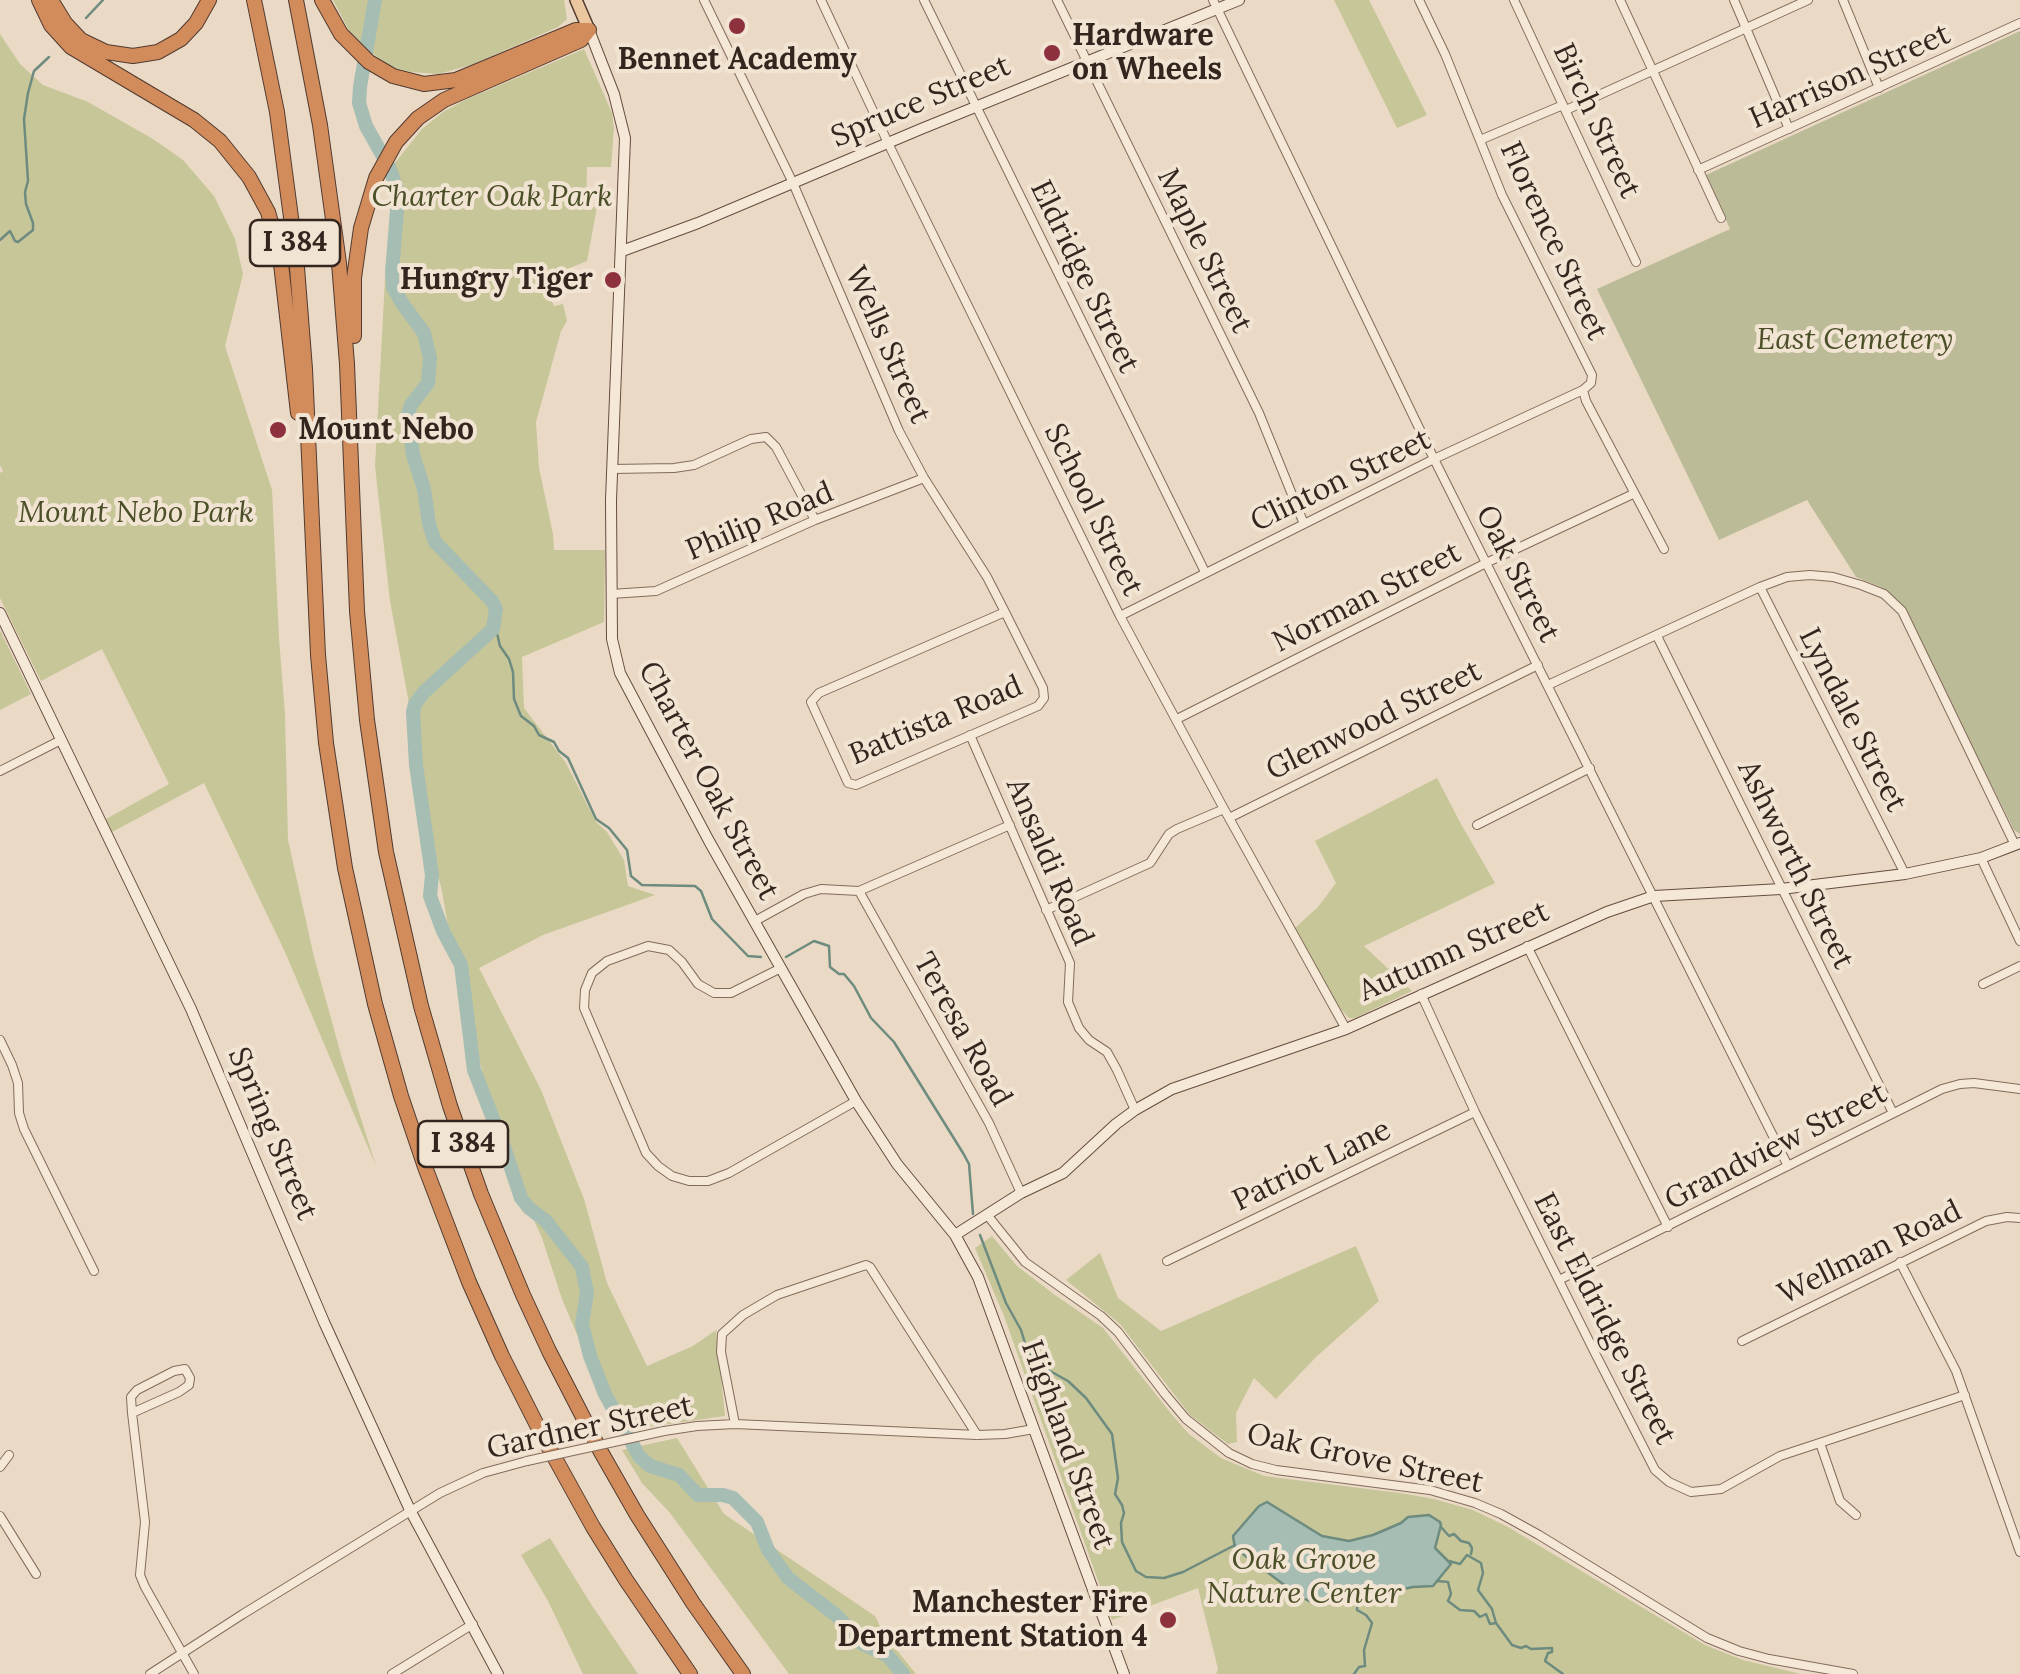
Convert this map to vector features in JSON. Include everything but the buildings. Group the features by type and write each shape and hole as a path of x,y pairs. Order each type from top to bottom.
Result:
{"highway":[{"path":"39,0 51,25 70,47 204,127 228,150 256,188 273,225 280,254 300,444 310,489"},
{"path":"51,0 65,24 81,40 106,52 133,56 158,52 181,39 209,0"},
{"name":"I 384","path":"254,0 277,112 294,236 324,728 345,868 376,1004 417,1144 468,1282 527,1406 604,1546 690,1674"},
{"name":"I 384","path":"296,0 335,228 345,338 362,680 384,840 421,1006 458,1130 515,1277 574,1400 650,1536 744,1674"},
{"path":"322,0 336,27 356,50 379,69 412,82 448,82 576,30 589,30"},
{"path":"351,467 356,422 355,266 378,172 412,123 444,100 580,40 589,30"}],"main road":[{"name":"Charter Oak Street","path":"576,0 589,30"}],"street":[{"name":"Wells Street","path":"704,0 793,183 899,431 924,478 987,576 1043,688 1044,698"},
{"name":"School Street","path":"821,0 1120,616 1346,1028"},
{"name":"Eldridge Street","path":"924,0 1205,572"},
{"name":"Maple Street","path":"1056,0 1259,413 1304,524"},
{"name":"Spruce Street","path":"622,252 1215,4 1239,0"},
{"name":"Florence Street","path":"1419,0 1502,195 1592,374 1590,384 1583,390 1586,401 1664,550"},
{"name":"Birch Street","path":"1514,0 1636,262"},
{"path":"1620,0 1721,218"},
{"path":"1734,0 1789,128"},
{"path":"1480,140 1652,70 1808,0"},
{"path":"1843,0 1880,88"},
{"name":"Oak Street","path":"1215,4 1434,459 1788,1166"},
{"name":"Harrison Street","path":"1698,170 2020,23"},
{"name":"Charter Oak Street","path":"589,30 624,132 611,594 612,639 620,673 856,1102 895,1161 956,1235"},
{"name":"Clinton Street","path":"1120,616 1434,459 1583,390"},
{"path":"612,469 694,465 751,439 766,437 776,447 815,520"},
{"name":"Philip Road","path":"611,594 656,591 815,520 924,478"},
{"name":"Norman Street","path":"1177,719 1486,563 1634,494"},
{"path":"1548,685 1787,577 1810,575 1861,585 1884,594 1902,611 2017,844"},
{"name":"Lyndale Street","path":"1760,587 1905,874"},
{"name":"Battista Road","path":"1005,612 818,693 811,702 848,783 856,785 1038,706 1044,698"},
{"name":"Spring Street","path":"0,614 191,1009 317,1305 410,1510 498,1674"},
{"name":"Ashworth Street","path":"1658,636 1892,1113"},
{"name":"Glenwood Street","path":"1229,818 1538,665"},
{"name":"Ansaldi Road","path":"970,735 1070,963 1068,1002 1089,1040 1107,1052 1135,1110"},
{"path":"0,771 62,740"},
{"path":"1477,825 1590,768"},
{"path":"1046,910 1150,863 1177,829 1224,808"},
{"path":"754,921 820,889 859,891 1010,826"},
{"name":"Autumn Street","path":"956,1235 1021,1193 1063,1174 1116,1124 1172,1089 1312,1042 1607,912 1654,896 1781,888 1905,874 1981,858 2017,844"},
{"path":"1981,858 2020,941"},
{"name":"Teresa Road","path":"859,891 989,1123 1021,1193"},
{"path":"781,968 731,992 714,993 698,984 668,950 648,946 608,960 592,973 584,990 584,1008 646,1153 672,1176 708,1181 729,1174 856,1102"},
{"path":"1527,946 1668,1227"},
{"path":"1983,984 2020,966"},
{"name":"East Eldridge Street","path":"1420,994 1558,1280 1655,1470 1669,1482 1691,1492 1721,1490 1780,1456 1965,1395"},
{"path":"0,1040 18,1083 24,1129 94,1272"},
{"name":"Grandview Street","path":"1558,1280 1942,1089 1960,1084 2020,1089"},
{"name":"Patriot Lane","path":"1168,1262 1475,1112"},
{"name":"Oak Grove Street","path":"988,1216 1026,1262 1118,1332 1186,1418 1229,1453 1276,1470 1430,1490 1476,1503 1538,1535 1708,1638 1769,1659 1853,1674"},
{"name":"Wellman Road","path":"1742,1341 1986,1221 2020,1218"},
{"name":"Highland Street","path":"956,1235 982,1288 1124,1674"},
{"path":"1900,1262 1956,1371 2020,1552"},
{"path":"736,1424 721,1352 722,1334 743,1315 777,1295 866,1265 978,1434"},
{"path":"132,1413 188,1385 190,1378 184,1369 136,1390 131,1397 132,1413 145,1522 140,1574 194,1674"},
{"name":"Gardner Street","path":"150,1674 410,1510 470,1478 527,1461 698,1426 736,1424 978,1434 1034,1429"},
{"path":"1820,1444 1840,1500 1856,1515"},
{"path":"0,1467 9,1455"},
{"path":"0,1516 36,1574"},
{"path":"392,1674 473,1624"}],"green space":[{"path":"333,0 564,0 567,19 558,27 471,65 438,74 411,72 387,66 351,34"},
{"path":"1334,0 1369,0 1427,115 1397,128"},
{"name":"East Cemetery","path":"2020,31 2020,834 2014,830 1903,607 1881,587 1856,577 1807,500 1719,540 1597,289 1730,229 1706,175"},
{"name":"Mount Nebo Park","path":"0,34 20,64 43,85 88,102 183,160 214,196 235,239 243,274 225,346 272,490 288,840 314,957 376,1166 285,952 204,783 112,832 106,819 169,784 102,649 41,681 0,598"},
{"name":"Charter Oak Park","path":"584,49 612,113 611,167 587,167 586,207 597,207 587,261 544,284 554,306 563,304 567,321 536,422 539,468 554,550 605,550 604,622 522,657 524,708 566,763 596,822 624,860 628,886 655,895 543,935 479,968 541,1090 584,1199 607,1283 647,1366 693,1346 716,1330 725,1416 619,1431 597,1394 590,1365 542,1238 504,1154 484,1081 427,830 390,601 375,466 385,279 396,202 390,169 422,129 443,112"},
{"path":"0,630 31,694 0,710"},
{"path":"1437,778 1495,883 1364,946 1412,991 1349,1018 1337,1005 1295,928 1336,883 1315,841"},
{"name":"Oak Grove Nature Center","path":"992,1236 1017,1266 1103,1328 1189,1434 1221,1458 1264,1476 1400,1493 1473,1510 1705,1645 1743,1660 1801,1674 1216,1674 1198,1588 1112,1620 1004,1316 975,1248"},
{"path":"1356,1246 1379,1301 1276,1399 1254,1378 1236,1413 1237,1442 1228,1444 1190,1415 1120,1324 1066,1280 1100,1253 1118,1298 1161,1331"},
{"path":"677,1438 724,1514 875,1616 884,1634 916,1674 789,1674 670,1513 642,1483 622,1450"},
{"path":"550,1538 638,1674 583,1674 521,1555"}],"shaded area":[{"path":"1267,1502 1322,1536 1349,1541 1373,1535 1408,1517 1429,1515 1441,1525 1435,1548 1451,1564 1433,1586 1352,1600 1309,1601 1235,1548 1233,1536"}],"waterway":[{"path":"86,18 103,0"},
{"path":"375,0 359,103 396,186 393,287 424,333 430,358 428,383 408,414 413,455 435,542 496,609 493,629 424,692 413,712 416,765 432,875 430,896 461,965 474,1070 521,1198 546,1221 582,1267 587,1293 582,1324 590,1356 605,1394 639,1456 650,1466 679,1475 698,1495 733,1498 757,1522 768,1550 788,1578 837,1616 861,1643 888,1656 903,1674"},
{"path":"0,240 10,231 18,242 33,230 25,192 28,181 24,119 34,71 49,57"},
{"path":"495,625 513,672 514,699 521,716 568,758 596,819 627,850 631,876 642,885 695,886 701,891 712,919 748,956 761,957"},
{"path":"786,957 814,941 829,946 830,967 844,974 871,1018 894,1042 969,1164 973,1214"},
{"path":"980,1235 1028,1353 1086,1398 1112,1434 1118,1478 1115,1494 1124,1513 1122,1542 1136,1571 1146,1577 1164,1578 1235,1545"},
{"path":"1441,1527 1449,1536 1454,1534 1469,1543 1471,1554"},
{"path":"1449,1561 1460,1564 1467,1555 1481,1563 1483,1573 1478,1590 1512,1645 1552,1648 1545,1661 1563,1674"},
{"path":"1437,1581 1448,1582 1448,1601 1460,1610 1474,1611 1480,1617 1486,1614 1490,1624 1496,1623"},
{"path":"1354,1674 1365,1666 1364,1650 1372,1623 1357,1610 1358,1595"}],"place":[{"name":"Bennet Academy","path":"737,26"},
{"name":"Hardware on Wheels","path":"1052,53"},
{"name":"Hungry Tiger","path":"613,280"},
{"name":"Mount Nebo","path":"278,430"},
{"name":"Manchester Fire Department Station 4","path":"1168,1620"}]}
